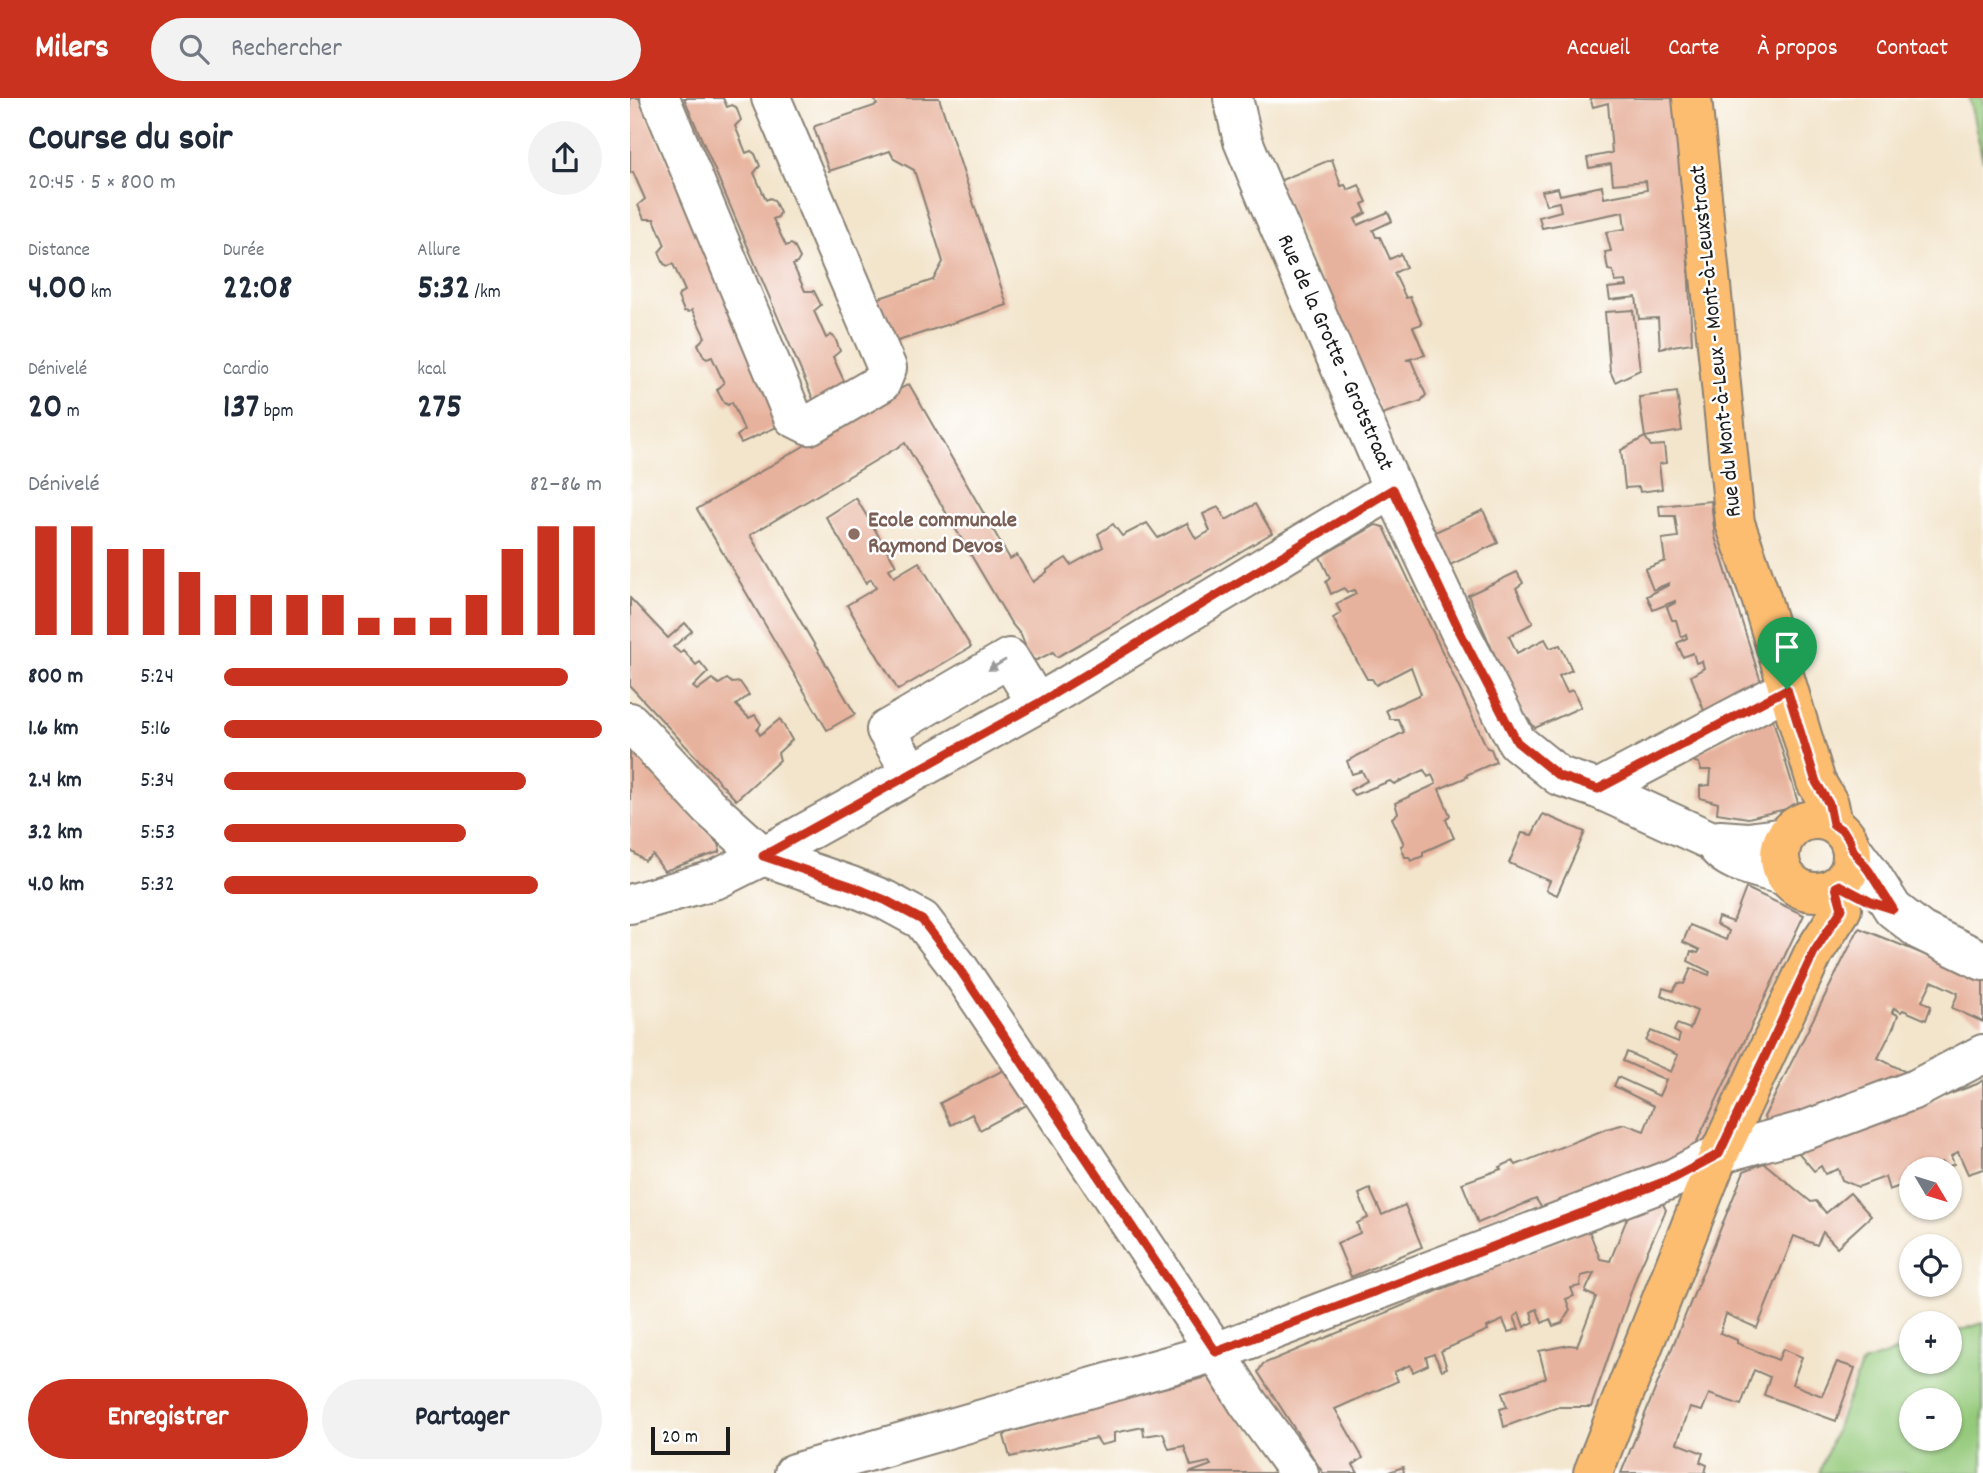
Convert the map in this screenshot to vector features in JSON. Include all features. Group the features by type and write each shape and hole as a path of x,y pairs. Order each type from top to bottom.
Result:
{"main road":[{"name":"Rue du Mont-à-Leux - Mont-à-Leuxstraat","path":"1692,98 1735,523 1761,598 1816,782 1829,804 1819,833 1780,855 1781,866 1819,885 1846,878 1851,870 1819,833"},
{"name":"Rue du Mont-à-Leux - Mont-à-Leuxstraat","path":"1593,1473 1719,1154 1814,952 1819,885"}],"street":[{"path":"660,98 793,417 809,425 881,383 887,368 771,98"},
{"name":"Rue de la Grotte - Grotstraat","path":"1233,98 1243,141 1393,489 1460,632 1517,742 1559,776 1598,789 1714,842 1716,847 1740,864 1819,885 1893,909"},
{"path":"630,904 718,880 763,856 1037,704 1393,489"},
{"path":"911,772 886,730 1009,658 1037,704"},
{"path":"1598,789 1787,689"},
{"path":"630,722 710,808 763,856 851,886 922,920 958,967 1248,1403 1299,1473"},
{"path":"1819,833 1869,871 1893,909 1921,931 1983,961"},
{"name":"Rue de la Grotte - Grotstraat","path":"1714,842 1748,842 1819,833"},
{"path":"794,1473 1216,1352 1674,1178 1719,1154 1806,1130 1916,1089 1983,1054"}],"green space":[{"path":"1969,98 1983,98 1983,161"},
{"path":"1983,1323 1983,1473 1819,1473 1862,1363 1899,1351 1899,1374 1962,1374 1962,1330"}],"building":[{"path":"630,98 639,98 781,425 741,443 737,436 744,430 732,402 728,405 724,403 717,390 724,383 712,357 704,357 698,344 705,337 692,310 684,311 678,297 685,291 673,264 664,264 659,252 665,245 654,219 644,219 638,205 645,199 633,172 630,173"},
{"path":"684,98 723,98 727,107 736,107 741,120 735,126 746,153 751,151 755,154 760,166 754,173 766,200 774,200 780,213 773,219 786,246 794,246 800,258 793,265 805,291 814,291 821,305 814,311 826,338 831,335 835,338 840,351 833,357 845,383 816,406"},
{"path":"874,98 939,98 1007,305 886,345 871,301 933,280 943,262 914,170 894,159 890,151 829,171 814,128 877,105"},
{"path":"1590,98 1675,98 1692,343 1660,348 1658,318 1639,319 1636,297 1610,300 1608,288 1627,286 1626,281 1615,282 1613,271 1608,270 1605,252 1611,251 1606,232 1625,229 1623,212 1542,228 1539,217 1561,211 1559,202 1546,205 1542,191 1558,188 1560,195 1602,186 1604,198 1647,190 1646,181 1613,184 1611,164 1589,168 1587,158 1612,153 1608,103 1593,107"},
{"path":"1332,159 1341,186 1345,185 1348,190 1359,185 1367,202 1362,204 1366,213 1355,219 1358,225 1388,212 1392,221 1373,230 1376,237 1380,237 1390,259 1401,254 1406,267 1394,273 1406,298 1410,297 1422,324 1413,327 1425,355 1406,360 1411,360 1426,395 1421,401 1382,414 1282,193 1279,181"},
{"path":"1633,310 1640,370 1615,382 1610,371 1605,312"},
{"path":"909,384 1010,559 1017,555 1033,582 1066,558 1071,565 1103,547 1098,534 1113,524 1122,536 1147,523 1158,538 1187,523 1196,539 1210,531 1203,514 1218,507 1226,520 1255,504 1272,533 1057,657 1053,652 1037,660 1028,659 1023,653 1025,644 1021,635 1011,623 905,443 750,535 855,714 827,730 697,509"},
{"path":"1677,392 1682,431 1645,437 1639,397"},
{"path":"1645,437 1651,446 1664,445 1666,463 1659,464 1662,489 1640,492 1639,487 1625,488 1621,450"},
{"path":"856,498 896,565 889,569 894,577 919,562 971,647 898,690 847,605 876,588 871,579 866,583 826,517"},
{"path":"1711,501 1715,537 1761,682 1706,716 1691,676 1704,668 1702,661 1696,663 1693,653 1683,657 1677,643 1687,638 1686,634 1681,637 1676,620 1672,620 1667,607 1675,601 1653,610 1647,596 1669,583 1653,590 1645,569 1665,561 1662,539 1678,537 1675,516 1660,516 1659,506"},
{"path":"1483,510 1498,543 1450,565 1435,532"},
{"path":"1376,525 1384,527 1487,748 1491,749 1496,762 1439,789 1450,815 1446,820 1454,838 1423,852 1423,856 1411,861 1409,857 1405,857 1401,846 1404,844 1392,818 1398,813 1395,803 1436,784 1432,775 1428,777 1424,770 1394,784 1390,781 1354,795 1350,790 1367,781 1362,771 1352,774 1347,761 1404,732 1398,719 1390,719 1386,710 1421,694 1411,667 1376,685 1372,679 1367,679 1333,618 1341,613 1336,604 1356,594 1354,590 1347,592 1344,588 1331,594 1326,582 1330,578 1320,557"},
{"path":"1517,572 1523,583 1516,588 1533,623 1509,636 1517,653 1545,639 1550,648 1560,645 1572,670 1559,676 1567,692 1573,690 1581,707 1535,728 1507,683 1468,595"},
{"path":"630,598 668,638 685,623 692,631 673,647 680,653 683,650 696,665 700,662 708,672 693,687 697,690 712,679 719,684 727,679 732,683 740,682 749,695 736,705 749,718 755,715 761,724 757,730 760,735 780,719 792,740 778,753 780,760 736,800 630,686"},
{"path":"1766,717 1773,720 1799,806 1748,818 1717,813 1718,803 1700,798 1700,786 1710,785 1711,770 1701,770 1699,763 1691,757"},
{"path":"630,748 720,846 719,852 664,871 653,855 645,861 630,850"},
{"path":"1543,814 1585,832 1557,895 1546,890 1550,881 1509,863 1522,833 1532,835"},
{"path":"1746,888 1804,915 1692,1152 1545,1213 1536,1199 1478,1223 1462,1183 1501,1169 1499,1167 1513,1161 1516,1165 1606,1129 1625,1124 1644,1131 1654,1106 1614,1086 1618,1077 1659,1096 1666,1080 1623,1061 1627,1052 1671,1072 1678,1055 1646,1041 1651,1031 1678,1042 1680,1035 1674,1031 1677,1024 1690,1029 1697,1011 1661,995 1663,988 1673,991 1678,983 1684,984 1691,968 1709,975 1710,972 1688,961 1691,951 1698,953 1700,950 1683,942 1690,925 1726,940 1729,931 1716,924 1718,917 1733,922"},
{"path":"1859,928 1983,980 1983,1022 1952,1008 1958,993 1932,981 1922,1001 1931,1006 1926,1020 1894,1008 1892,1012 1898,1015 1878,1058 1910,1074 1770,1125 1764,1117"},
{"path":"1013,1065 1036,1100 980,1130 972,1114 951,1125 940,1103"},
{"path":"1983,1080 1983,1169 1968,1174 1958,1152 1951,1157 1899,1157 1899,1186 1889,1190 1885,1177 1858,1187 1842,1180 1838,1169 1825,1174 1821,1166 1814,1171 1797,1151"},
{"path":"1764,1163 1811,1202 1816,1201 1826,1213 1850,1193 1871,1216 1837,1247 1823,1232 1817,1245 1794,1236 1757,1328 1726,1314 1720,1333 1778,1360 1783,1349 1802,1357 1792,1384 1822,1396 1837,1362 1855,1368 1836,1421 1764,1395 1770,1377 1754,1370 1741,1405 1709,1394 1702,1411 1690,1408 1677,1443 1703,1453 1700,1462 1707,1465 1705,1473 1621,1473 1744,1171"},
{"path":"1370,1189 1382,1215 1405,1205 1422,1247 1351,1277 1337,1243 1360,1233 1357,1223 1368,1218 1359,1194"},
{"path":"1661,1200 1666,1210 1638,1272 1591,1407 1558,1407 1504,1427 1500,1409 1507,1407 1503,1392 1546,1378 1539,1351 1577,1346 1596,1297 1585,1292 1594,1273 1581,1276 1580,1286 1571,1288 1574,1296 1566,1299 1570,1310 1562,1323 1553,1326 1550,1319 1542,1323 1537,1309 1531,1312 1534,1322 1524,1327 1519,1313 1514,1317 1519,1329 1508,1332 1503,1320 1487,1327 1488,1330 1441,1351 1447,1368 1442,1370 1434,1354 1426,1357 1428,1365 1413,1372 1410,1365 1394,1372 1398,1381 1335,1409 1363,1458 1353,1465 1358,1473 1323,1473 1258,1372 1263,1364 1588,1228 1600,1259 1610,1261 1630,1211"},
{"path":"1212,1376 1277,1473 1189,1473 1211,1465 1209,1462 1191,1466 1184,1446 1169,1449 1163,1433 1144,1436 1143,1427 1114,1433 1114,1442 1101,1445 1096,1438 1010,1457 1004,1436 1007,1433 1135,1395"},
{"path":"1403,1467 1404,1473 1386,1473"}],"place":[{"name":"Ecole communale Raymond Devos","path":"854,534"}],"route":[{"path":"1393,489 1460,632 1517,742 1559,776 1598,789 1787,689 1816,782 1829,804 1833,824 1849,839 1853,850 1893,909 1871,902 1839,885 1836,887 1842,909 1814,952 1719,1154 1674,1178 1216,1352 958,967 922,920 851,886 763,856 1037,704 1393,489"}]}
